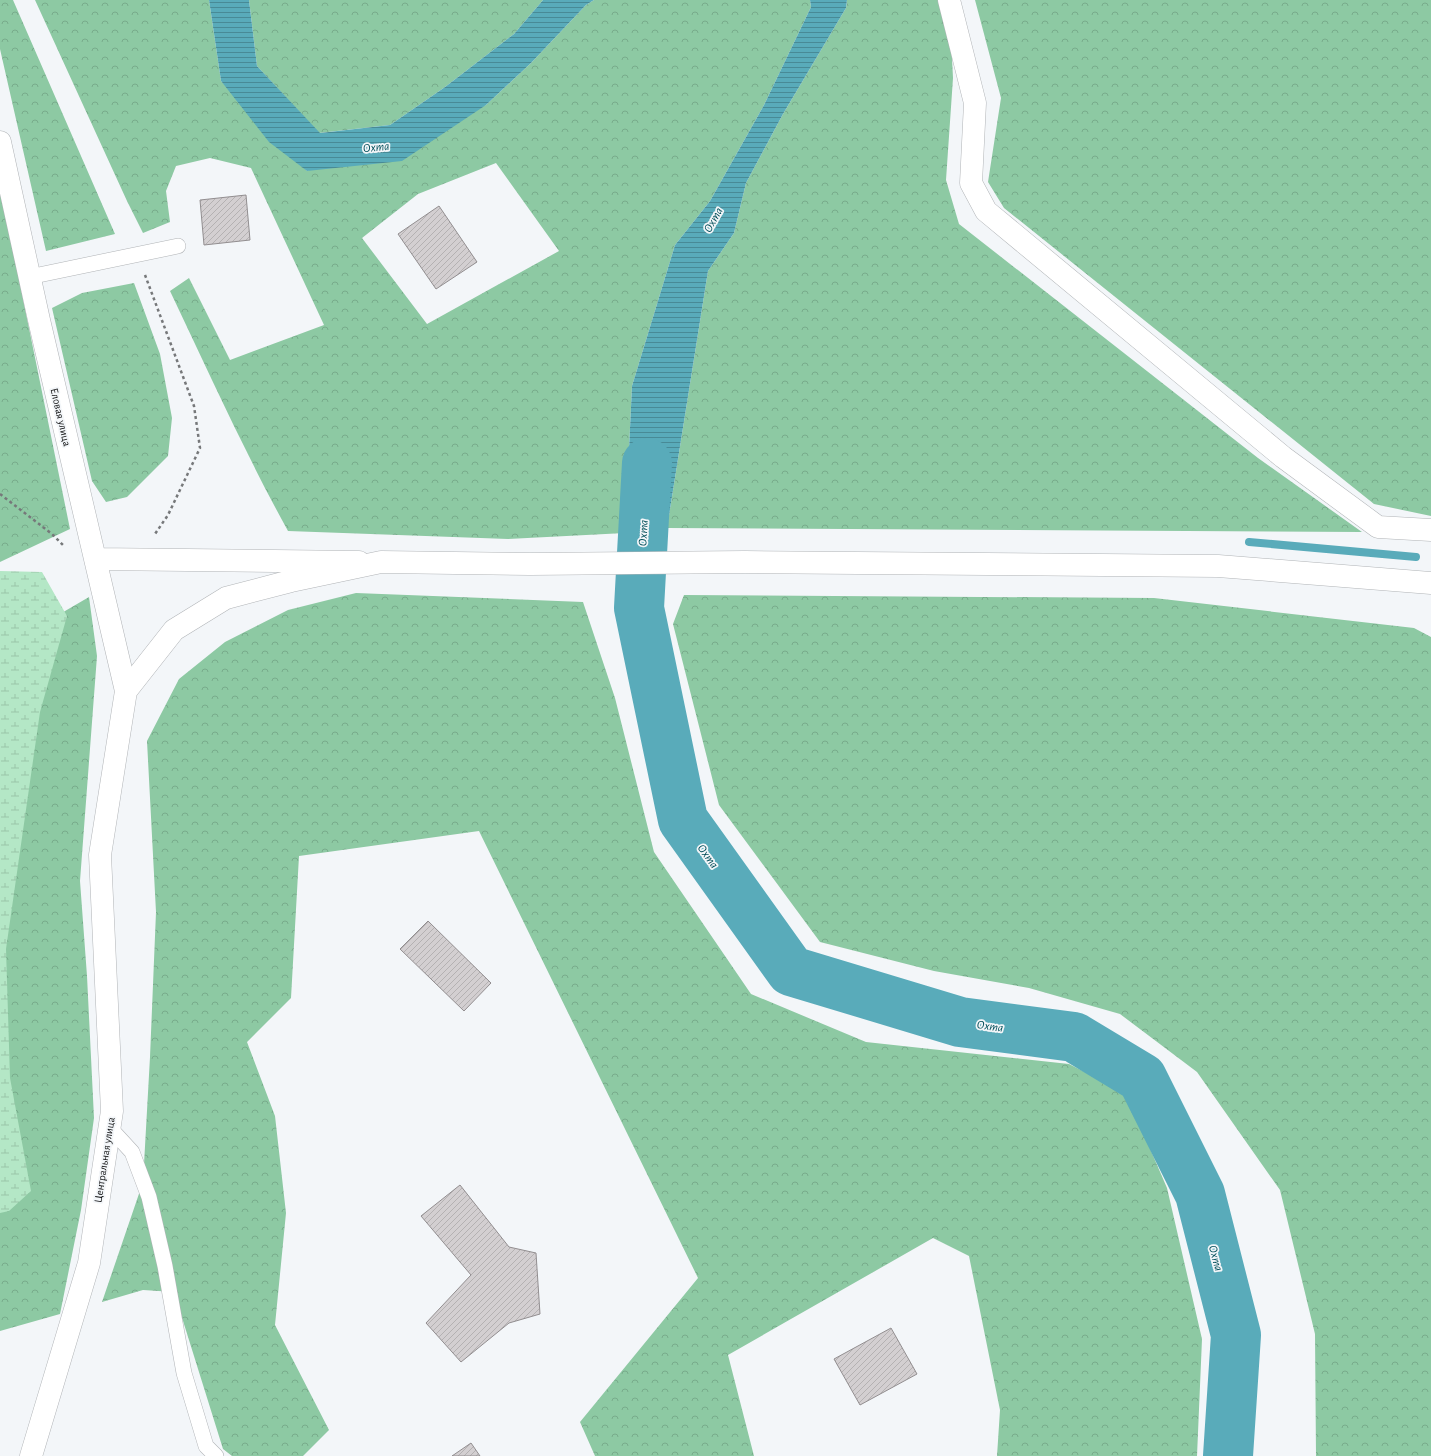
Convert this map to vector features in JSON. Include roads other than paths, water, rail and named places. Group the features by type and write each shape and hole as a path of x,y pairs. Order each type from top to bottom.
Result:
{"street":[{"path":"950,0 975,103 971,183 986,211 1283,458 1378,527 1431,530"},
{"name":"Еловая улица","path":"0,142 29,277 126,691"},
{"path":"94,559 530,564 745,562 1218,566 1431,583"},
{"path":"126,691 174,630 226,598 291,581 381,562"},
{"name":"Центральная улица","path":"31,1456 89,1263 112,1111 100,855 126,691"}],"lane":[{"path":"29,277 178,246"},
{"path":"109,1127 132,1152 149,1197 165,1266 184,1374 206,1446 216,1456"}],"water":[{"path":"209,0 249,0 257,66 320,133 390,125 445,87 514,34 543,0 594,0 586,5 531,63 486,105 402,161 307,171 269,142 221,81"},
{"path":"810,0 847,0 846,8 783,114 746,183 734,233 708,271 667,528 625,533 632,386 675,245 710,201 764,105 811,7"}],"waterway":[{"name":"Охта","path":"647,463 639,608 683,820 791,971 960,1022 1074,1037 1142,1078 1200,1194 1236,1335 1228,1456"},
{"path":"1249,542 1416,557"}]}
